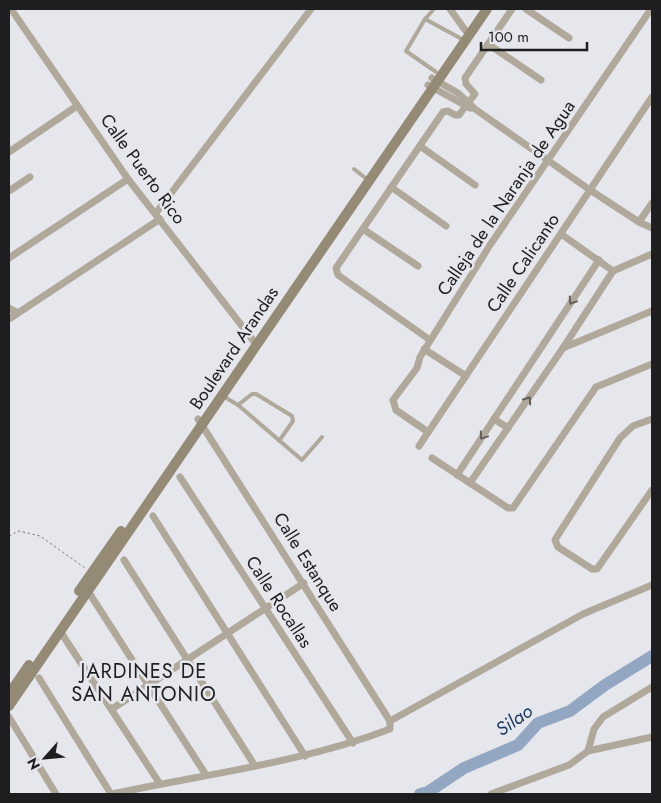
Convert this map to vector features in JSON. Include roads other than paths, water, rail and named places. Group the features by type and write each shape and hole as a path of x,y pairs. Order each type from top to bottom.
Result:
{"main road":[{"name":"Boulevard Arandas","path":"433,81 479,9"},
{"name":"Boulevard Arandas","path":"9,694 86,588 433,81 487,9"},
{"name":"Boulevard Arandas","path":"9,706 60,631 86,588 92,573 200,422 222,395 254,342"}],"street":[{"name":"Calle Puerto Rico","path":"11,9 128,179 254,342"},
{"path":"9,319 158,216 311,9"},
{"path":"450,9 462,34"},
{"path":"430,340 336,272 336,268 443,112 448,110 455,115 460,115 475,94 466,84 465,78 512,9"},
{"path":"526,9 569,38"},
{"name":"Calleja de la Naranja de Agua","path":"428,432 393,407 394,400 417,368 424,349 490,246 550,161 651,9"},
{"path":"488,44 541,80"},
{"path":"433,81 590,190 639,222 652,228"},
{"name":"Calle Calicanto","path":"419,446 652,97"},
{"path":"9,152 77,106"},
{"path":"420,146 475,185"},
{"path":"9,192 30,177"},
{"path":"9,258 128,179"},
{"path":"391,187 446,226"},
{"path":"639,222 652,203"},
{"path":"363,229 418,266"},
{"path":"561,234 613,271"},
{"path":"470,483 563,348 613,271 652,254"},
{"path":"457,475 599,260"},
{"path":"9,308 18,314"},
{"path":"563,348 652,312"},
{"path":"424,349 466,376"},
{"path":"432,458 508,508 513,508 596,387 652,364"},
{"path":"652,418 633,426 620,438 555,540 558,547 592,569 597,569 652,490"},
{"path":"494,419 508,428"},
{"name":"Calle Estanque","path":"200,422 390,721"},
{"name":"Calle Rocallas","path":"180,476 353,744"},
{"path":"153,516 305,756"},
{"path":"124,560 256,766"},
{"path":"112,709 304,583"},
{"path":"39,678 112,794 305,756 353,744 390,729 390,721 583,614 652,584"},
{"path":"86,588 206,775"},
{"path":"60,631 160,784"},
{"path":"588,751 594,729 603,717 652,687"},
{"path":"9,717 56,794"},
{"path":"491,794 569,765 588,751 652,737"}],"lane":[{"path":"433,81 406,51 425,19 434,9"},
{"path":"425,19 462,34"},
{"path":"354,169 366,179"},
{"path":"238,405 252,394 256,394 292,416 293,421 279,441"},
{"path":"222,395 238,405 302,460 322,437"}],"waterway":[{"name":"Silao","path":"420,794 428,792 464,768 518,745 538,723 570,711 605,685 652,656"}],"district":[{"name":"JARDINES DE SAN ANTONIO","path":"144,682"}]}
